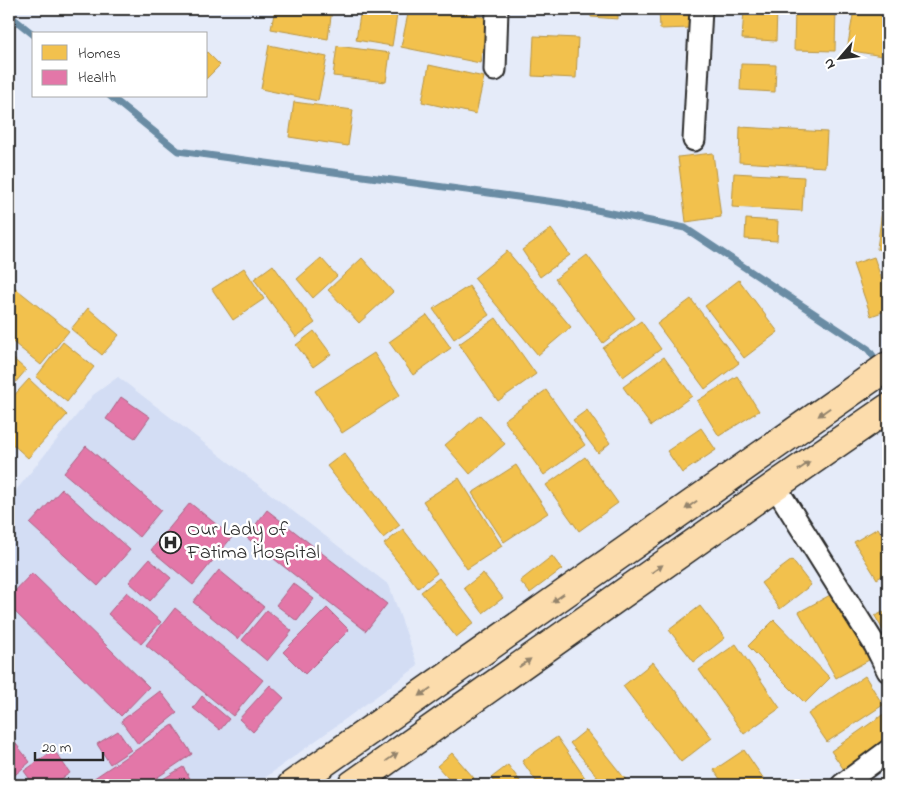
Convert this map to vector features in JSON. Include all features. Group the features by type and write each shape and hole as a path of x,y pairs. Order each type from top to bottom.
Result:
{"main road":[{"path":"292,785 888,366"},
{"path":"352,785 884,411"}],"street":[{"path":"494,70 497,9"},
{"path":"694,140 702,9"},
{"path":"775,486 875,645 888,671"},
{"path":"842,785 888,751"}],"shaded area":[{"name":"Our Lady of Fatima Hospital","path":"118,377 389,585 418,666 255,785 9,785 9,499 93,395"}],"building: Homes":[{"path":"275,9 332,9 328,39 271,29"},
{"path":"361,9 398,9 392,46 356,40"},
{"path":"409,9 444,9 488,18 480,63 401,47"},
{"path":"591,9 618,9 618,19 591,17"},
{"path":"659,9 691,9 691,28 660,29"},
{"path":"744,9 777,9 776,41 742,39"},
{"path":"795,9 836,9 835,51 794,50"},
{"path":"854,9 888,9 888,57 847,50"},
{"path":"534,36 578,38 576,78 532,76"},
{"path":"269,45 327,57 318,101 261,89"},
{"path":"337,46 390,53 386,82 333,76"},
{"path":"208,53 220,65 208,77"},
{"path":"741,64 776,65 775,92 740,90"},
{"path":"429,65 484,77 476,114 422,102"},
{"path":"294,102 353,110 348,146 289,137"},
{"path":"740,127 827,132 825,167 739,162"},
{"path":"713,153 721,217 686,222 678,157"},
{"path":"734,173 804,177 802,211 732,207"},
{"path":"885,188 888,189 888,251 877,249"},
{"path":"746,219 778,221 777,241 745,239"},
{"path":"551,229 570,255 540,277 522,250"},
{"path":"507,251 571,327 538,355 474,278"},
{"path":"587,255 635,318 603,343 555,279"},
{"path":"874,257 888,298 888,310 871,316 853,264"},
{"path":"321,258 337,276 313,298 297,279"},
{"path":"362,258 393,292 359,323 328,290"},
{"path":"273,265 315,323 296,337 254,279"},
{"path":"244,268 264,299 233,320 212,289"},
{"path":"739,280 778,332 744,358 705,306"},
{"path":"9,283 69,331 41,365 9,339"},
{"path":"469,286 489,315 454,339 433,309"},
{"path":"691,299 739,363 705,389 657,324"},
{"path":"88,308 119,335 102,355 71,329"},
{"path":"427,315 451,348 413,375 389,342"},
{"path":"496,318 536,374 498,401 459,344"},
{"path":"641,321 661,349 623,377 603,348"},
{"path":"314,331 331,354 313,367 296,345"},
{"path":"63,342 94,367 67,402 36,377"},
{"path":"374,353 400,395 342,433 315,391"},
{"path":"9,355 26,370 9,390"},
{"path":"664,357 692,396 651,426 623,387"},
{"path":"737,376 759,411 719,436 697,401"},
{"path":"29,379 67,415 28,458 9,441 9,401"},
{"path":"546,390 585,445 544,475 504,420"},
{"path":"587,410 610,443 598,453 573,420"},
{"path":"480,415 505,444 470,474 445,445"},
{"path":"701,428 716,450 682,473 667,451"},
{"path":"344,453 400,525 383,538 327,466"},
{"path":"585,457 618,503 579,531 546,485"},
{"path":"516,465 548,513 504,542 472,493"},
{"path":"459,478 502,546 467,569 423,501"},
{"path":"878,528 888,544 888,572 877,579 854,542"},
{"path":"403,529 437,573 418,588 384,544"},
{"path":"552,556 562,569 530,593 520,581"},
{"path":"792,560 811,585 780,609 761,583"},
{"path":"483,573 503,598 483,613 464,588"},
{"path":"439,578 474,623 456,637 421,592"},
{"path":"832,594 869,660 836,678 799,612"},
{"path":"700,606 725,638 694,662 669,630"},
{"path":"883,612 888,621 888,639 875,616"},
{"path":"774,620 830,678 805,703 748,646"},
{"path":"736,644 780,708 744,734 699,670"},
{"path":"653,662 712,738 681,762 623,686"},
{"path":"865,676 883,705 827,742 808,714"},
{"path":"888,711 888,745 847,774 831,751"},
{"path":"586,730 630,785 604,785 570,743"},
{"path":"557,737 590,785 539,785 522,761"},
{"path":"744,750 768,785 724,785 714,770"},
{"path":"452,753 474,778 466,785 454,785 437,766"},
{"path":"508,765 523,785 496,785 491,778"}],"building: Health":[{"path":"121,397 150,417 135,438 106,419"},
{"path":"86,446 161,510 139,537 64,473"},
{"path":"62,489 130,550 98,586 30,524"},
{"path":"190,503 232,537 193,585 151,550"},
{"path":"267,510 387,604 366,631 246,537"},
{"path":"149,559 171,578 150,601 129,582"},
{"path":"219,570 264,607 238,639 193,602"},
{"path":"32,573 149,687 121,716 9,606 9,597"},
{"path":"293,583 314,599 297,621 276,605"},
{"path":"127,592 161,622 141,644 108,614"},
{"path":"175,608 263,680 233,716 146,645"},
{"path":"327,608 349,630 305,674 283,652"},
{"path":"267,610 292,631 267,661 242,640"},
{"path":"270,685 284,698 253,732 239,719"},
{"path":"160,691 177,713 138,744 121,721"},
{"path":"202,696 229,719 220,730 193,708"},
{"path":"173,725 192,754 146,785 84,785"},
{"path":"118,731 131,750 110,764 97,744"},
{"path":"9,735 30,762 9,780"},
{"path":"54,750 70,773 52,785 34,785 24,771"},
{"path":"183,767 194,785 153,785"}],"waterway":[{"path":"9,15 32,33"},
{"path":"112,98 178,151 562,203 685,228 868,349 880,365"}],"place":[{"name":"Our Lady of Fatima Hospital","path":"171,542"}]}
